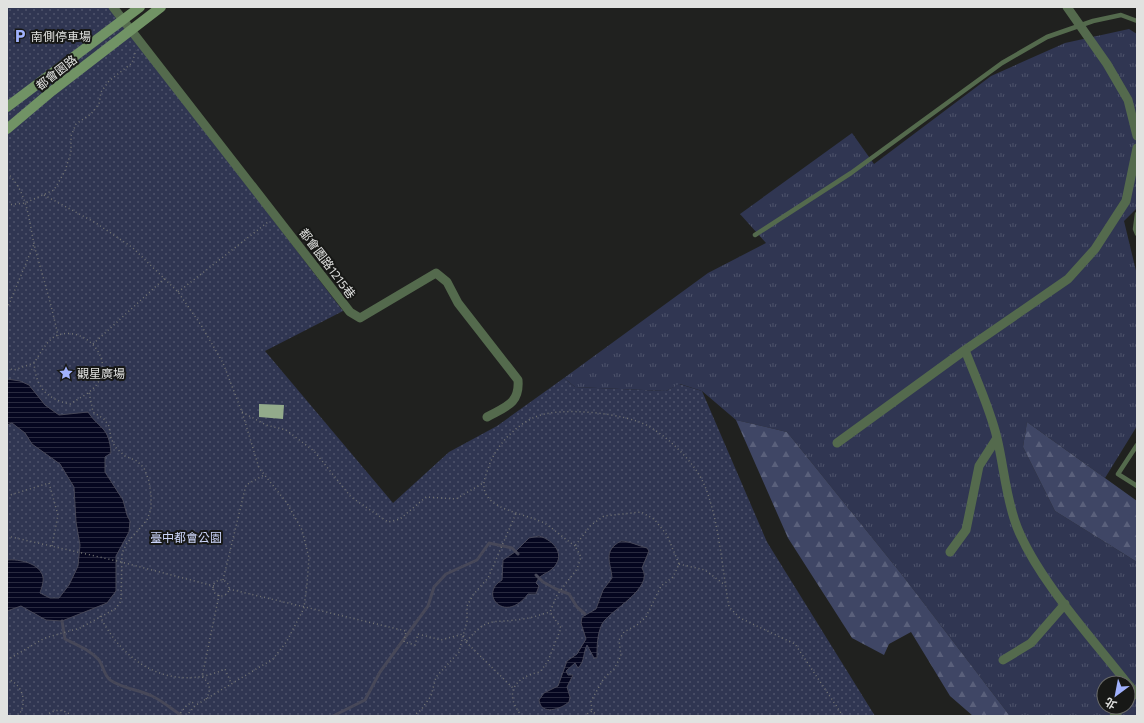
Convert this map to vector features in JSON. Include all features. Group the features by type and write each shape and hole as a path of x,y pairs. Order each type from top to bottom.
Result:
{"street":[{"name":"都會園路1215巷","path":"113,7 140,39 277,215 350,312 360,318 436,273 447,282 458,303 518,380 519,388 512,403 487,417"},
{"name":"都會園路","path":"7,107 140,7"},
{"name":"都會園路","path":"7,129 52,91 161,7"},
{"path":"1067,7 1081,26 1128,100 1137,136"},
{"path":"43,80 52,91"},
{"path":"837,443 965,350 1068,279 1095,249 1126,201 1137,148"},
{"path":"965,350 997,438 1005,481 1017,527 1040,570 1122,675"},
{"path":"950,552 966,530 979,466 997,438"},
{"path":"1003,660 1031,643 1065,604"}],"lane":[{"path":"755,235 851,173 1002,63 1047,37 1093,21 1121,15 1137,21"},
{"path":"1137,214 1137,234"},
{"path":"1137,446 1118,474 1137,486"}],"path":[{"path":"7,205 25,203 44,196 54,190 65,171 71,152 71,136 76,124 91,114 99,104 100,92 109,81 132,63 140,39"},
{"path":"7,173 14,179 25,203 34,244 49,292 58,336"},
{"path":"44,196 96,223 127,244 165,278 178,292 201,324 222,363 242,412 259,468 287,503 302,530 309,558 304,608 287,641 273,659 196,705 186,716"},
{"path":"178,292 277,215"},
{"path":"7,309 34,244"},
{"path":"93,344 165,278"},
{"path":"7,368 14,370 34,364 48,343 58,336 77,335 87,339 93,344 100,354 102,370 97,384 89,392 70,404 56,401 43,390 36,379 34,364"},
{"path":"7,660 45,638 73,631 115,609 121,601 122,553 127,543 142,527 149,514 152,495 144,468 115,447 109,426 104,419 93,412 89,392"},
{"path":"550,612 557,595 577,569 581,557 575,546 545,524 501,507 486,496 484,483 490,461 499,446 514,431 535,416 570,411 619,416 649,426 675,445 697,471 711,500 729,608 740,618 794,644 843,716"},
{"path":"242,412 266,425 286,430 314,452 351,497 388,522 400,519 426,497 456,498 484,483"},
{"path":"222,580 246,485 264,475"},
{"path":"7,496 49,483 58,515 52,546"},
{"path":"413,716 421,710 431,696 436,677 459,652 467,621 467,606 473,595 488,578 517,512"},
{"path":"575,546 591,525 604,516 641,512 654,520 667,535 678,564 673,577 661,586 646,617 637,625 624,632 619,640 621,656 614,669 604,678 591,701 592,711 598,716"},
{"path":"7,536 122,562 214,586"},
{"path":"678,564 705,570 725,585"},
{"path":"219,595 215,592 214,586 217,581 222,580"},
{"path":"222,580 228,584 229,589"},
{"path":"229,589 406,631 404,642 415,645 418,634 441,640 463,634"},
{"path":"219,595 224,595 229,589"},
{"path":"202,677 219,595"},
{"path":"466,642 476,630 489,622 523,619 550,612"},
{"path":"522,716 513,700 513,688 518,680 528,674 540,672 548,661 561,628 550,612"},
{"path":"100,616 107,630 133,660 152,670 169,676 190,678 202,677 225,669 232,683"},
{"path":"463,634 466,642 513,688"},
{"path":"202,677 208,683 210,688 206,700"},
{"path":"7,679 17,685 22,692 23,707 18,716"},
{"path":"178,716 187,705 194,702"},
{"path":"46,716 48,713 60,710 72,716"},
{"path":"584,716 592,711"},
{"path":"48,713 51,716"},
{"path":"638,716 659,716"}],"green space":[{"name":"臺中都會公園","path":"7,7 108,7 134,38 343,311 265,351 393,503 449,452 497,426 564,378 575,387 666,391 679,384 702,391 767,542 875,716 7,716"},
{"path":"1129,29 1137,34 1137,208 1124,221 1137,275 1137,426 1105,478 1027,422 1023,447 1055,511 1137,562 1137,716 1010,716 903,576 787,432 736,420 702,391 680,384 666,391 575,387 564,378 708,273 766,243 740,214 852,133 874,164 991,76 1065,43"},
{"path":"736,420 787,432 903,576 1010,716 973,716 950,696 911,632 889,644 884,655 852,638 788,538"},
{"path":"1027,422 1137,501 1137,562 1055,511 1023,447"}],"shaded area":[{"path":"7,379 20,381 29,385 45,405 59,415 88,412 103,429 110,444 111,453 105,457 105,472 123,500 130,521 129,532 116,556 116,591 107,603 62,621 46,620 21,606 7,611 7,560 23,561 38,568 43,577 40,593 50,598 59,598 69,585 78,566 80,545 76,522 74,487 60,464 32,444 25,433 12,423 7,425"},
{"path":"539,536 549,541 557,549 558,559 556,564 552,569 541,576 536,583 539,586 536,594 528,594 519,603 511,607 503,607 497,604 494,599 493,592 495,586 502,580 503,560 515,552 529,538"},
{"path":"621,541 647,548 649,551 642,568 644,576 642,583 637,591 602,624 598,636 597,658 594,658 587,645 583,660 578,668 575,663 566,671 568,675 573,675 567,687 570,697 569,702 557,709 547,710 543,708 539,700 544,693 558,686 567,661 577,654 586,639 581,623 582,617 596,609 603,590 612,578 609,562 610,553 611,549"}],"building":[{"path":"259,404 284,405 283,419 259,417"}],"waterway":[{"path":"333,716 365,700 380,672 428,606 434,587 446,574 477,560 489,543 512,548 518,554"},
{"path":"536,575 543,582 569,594 577,607 585,614"},
{"path":"62,621 65,639 92,653 99,660 109,679 117,684 156,698 182,716"}],"place":[{"name":"南側停車場","path":"20,36"},
{"name":"觀星廣場","path":"66,373"}]}
